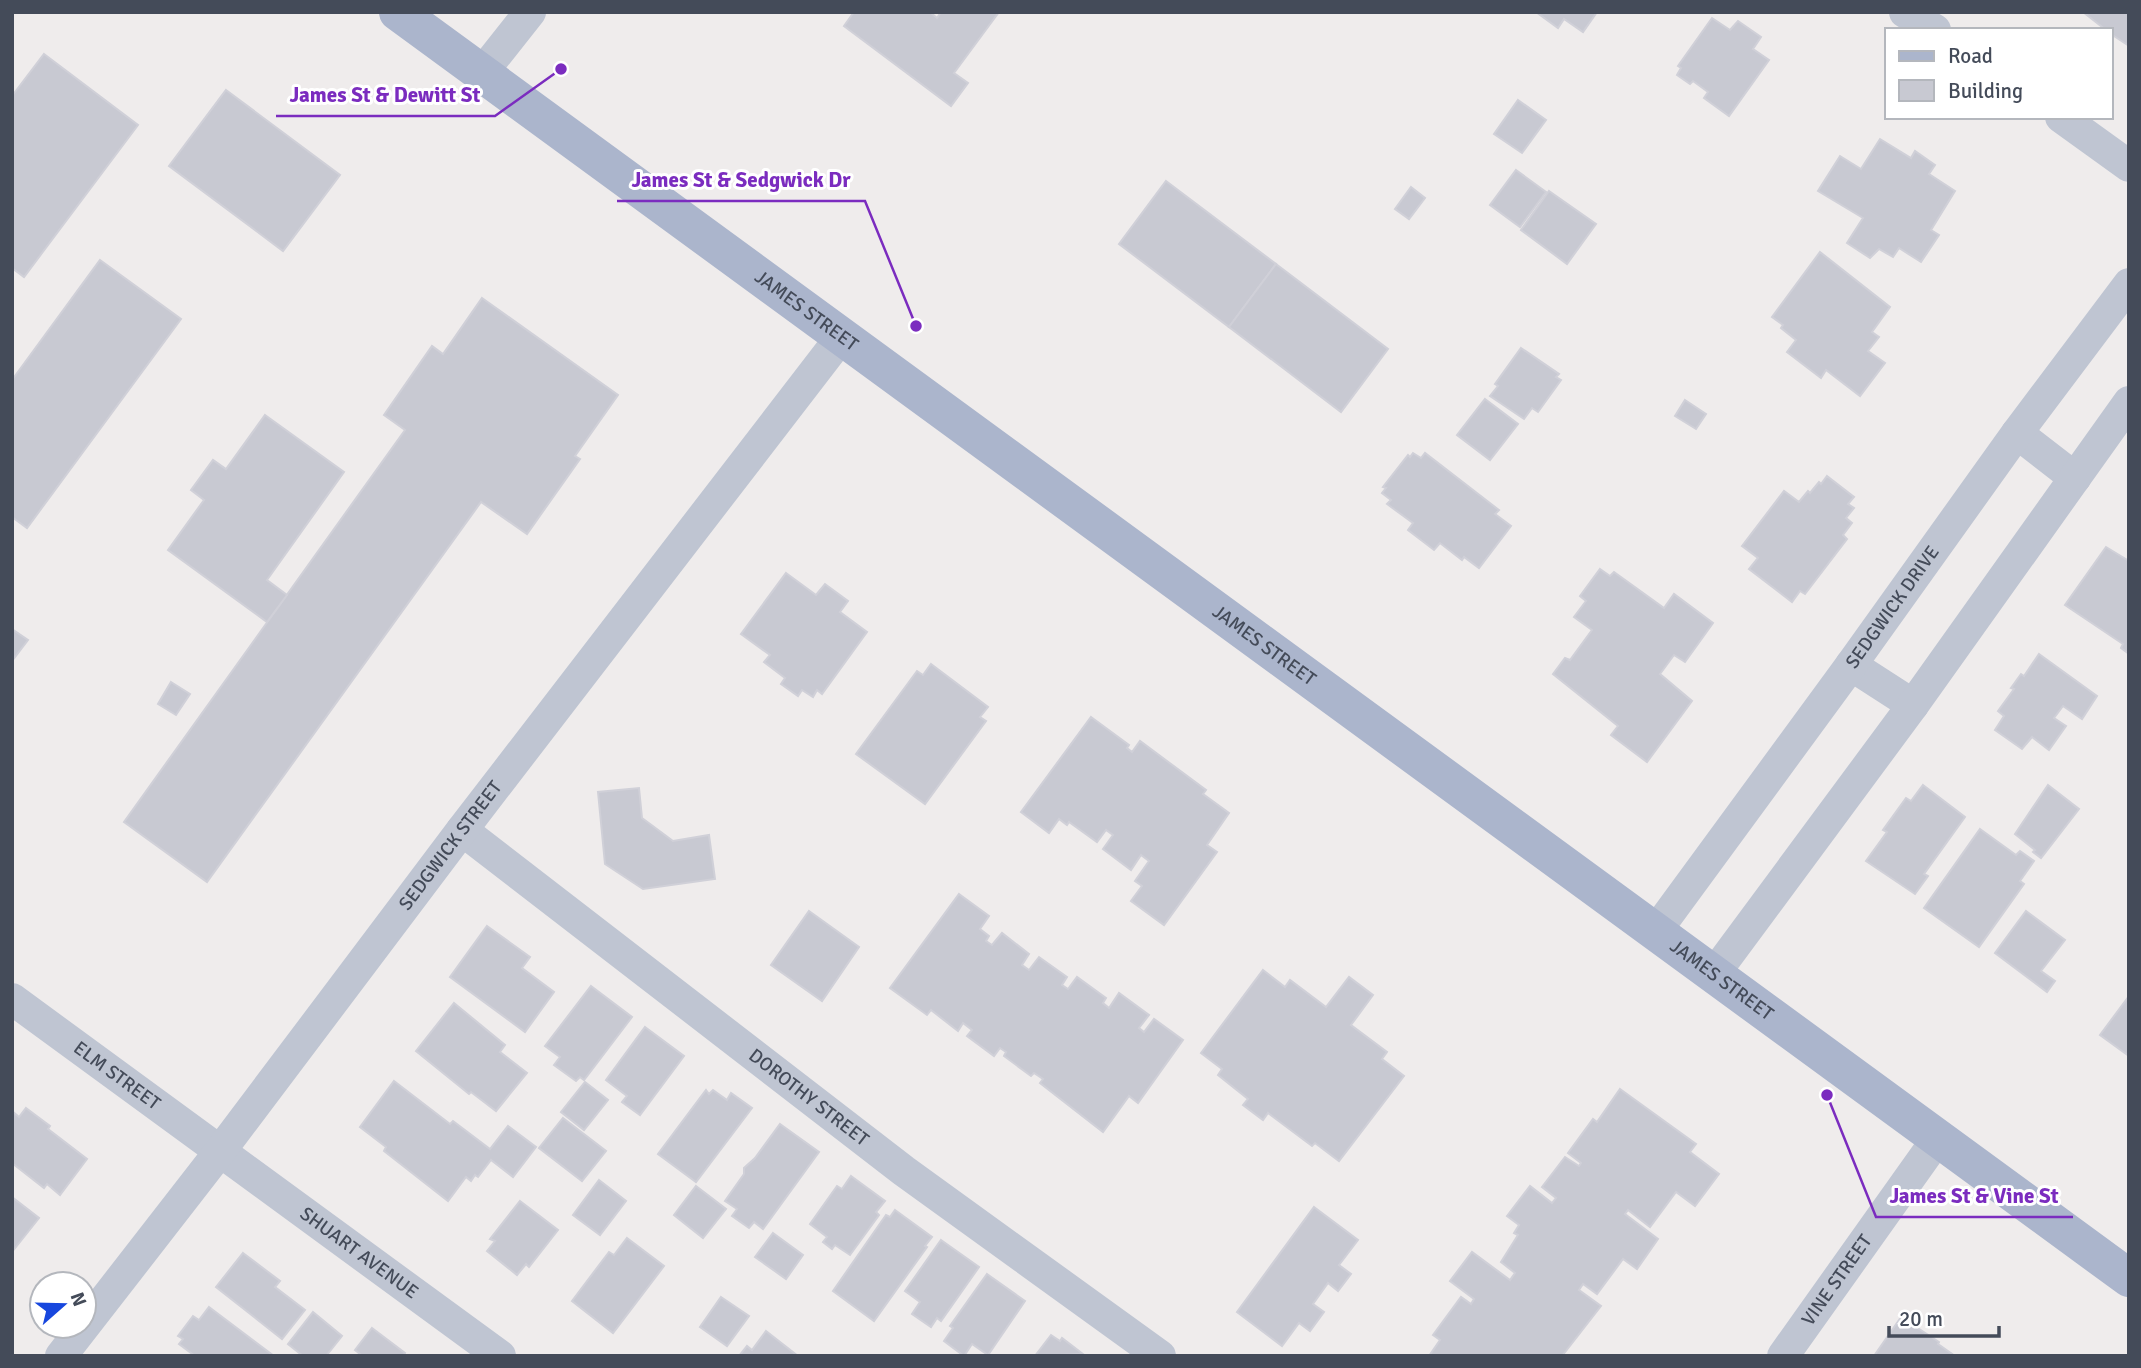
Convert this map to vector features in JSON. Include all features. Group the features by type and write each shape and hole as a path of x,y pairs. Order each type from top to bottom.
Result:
{"main road":[{"name":"JAMES STREET","path":"398,12 2129,1278"}],"street":[{"path":"481,74 530,12"},
{"path":"1905,12 1932,28"},
{"path":"2063,119 2129,166"},
{"name":"SEDGWICK DRIVE","path":"1656,931 1852,665 2017,433 2129,284"},
{"name":"SEDGWICK STREET","path":"61,1356 842,336"},
{"path":"1714,974 1913,705 2129,402"},
{"path":"2017,433 2075,478"},
{"path":"1852,665 1913,705"},
{"name":"DOROTHY STREET","path":"462,830 904,1171 1160,1356"},
{"name":"ELM STREET","path":"12,999 221,1150"},
{"name":"VINE STREET","path":"1783,1356 1938,1138"},
{"name":"SHUART AVENUE","path":"221,1150 500,1356"}],"building":[{"path":"854,12 930,12 937,18 941,12 999,12 954,73 968,83 951,106 844,26"},
{"path":"1536,12 1597,12 1583,32 1564,19 1558,28"},
{"path":"2083,12 2129,12 2129,46 2113,35 2113,28 2103,28"},
{"path":"1712,18 1730,30 1738,21 1761,37 1753,49 1769,60 1729,116 1704,98 1708,92 1693,81 1690,84 1677,75 1681,68 1678,66"},
{"path":"44,54 138,125 24,277 12,268 12,96"},
{"path":"226,90 340,175 283,251 169,166"},
{"path":"1518,100 1546,120 1522,153 1494,134"},
{"path":"1880,139 1911,158 1915,151 1935,165 1929,174 1955,191 1931,230 1939,235 1921,262 1899,248 1893,257 1879,249 1870,258 1847,243 1863,218 1818,191 1840,156 1861,169"},
{"path":"1516,170 1546,192 1520,227 1490,205"},
{"path":"1166,181 1276,264 1229,327 1119,244"},
{"path":"1411,187 1425,198 1409,219 1395,209"},
{"path":"1549,191 1596,224 1567,264 1521,230"},
{"path":"1820,252 1890,307 1872,332 1879,337 1868,351 1885,363 1860,396 1826,370 1821,378 1787,352 1796,340 1772,317"},
{"path":"100,260 181,319 27,528 12,517 12,380"},
{"path":"1276,264 1388,349 1341,412 1229,327"},
{"path":"482,298 618,395 575,456 580,459 527,534 481,502 207,882 124,822 405,430 384,415 432,346 443,354"},
{"path":"1521,348 1559,374 1556,377 1561,380 1538,412 1532,408 1524,419 1490,396 1498,386 1495,384"},
{"path":"1485,399 1518,424 1490,460 1457,435"},
{"path":"1685,400 1706,414 1696,429 1675,416"},
{"path":"265,415 344,472 267,580 287,595 267,622 168,550 204,500 191,490 213,460 226,469"},
{"path":"1413,453 1421,458 1425,453 1499,510 1495,514 1511,526 1479,568 1464,557 1462,560 1440,543 1434,550 1408,530 1413,523 1387,504 1391,500 1382,493 1386,488 1383,487 1408,455 1410,457"},
{"path":"1827,476 1854,497 1848,504 1854,508 1846,518 1852,523 1843,535 1847,539 1805,594 1800,591 1792,602 1749,569 1758,558 1742,546 1784,491 1799,502"},
{"path":"2106,547 2129,561 2129,654 2121,648 2123,644 2065,605"},
{"path":"1600,569 1610,576 1614,572 1664,608 1674,594 1713,623 1685,662 1674,655 1660,674 1692,701 1647,762 1611,735 1618,726 1553,674 1565,658 1570,660 1592,630 1574,617 1586,601 1580,596"},
{"path":"786,573 816,595 825,584 848,601 840,612 867,632 822,694 817,690 813,697 802,690 798,696 781,684 785,678 764,662 770,655 741,634"},
{"path":"12,629 28,640 12,661"},
{"path":"2039,654 2097,696 2082,719 2063,706 2054,718 2066,726 2049,750 2032,737 2022,749 1995,730 2004,716 1998,711 2014,689 2011,688 2021,674 2024,676"},
{"path":"931,664 988,707 980,717 986,721 925,804 856,754 917,671 923,675"},
{"path":"171,682 190,694 176,715 158,704"},
{"path":"1091,717 1129,745 1127,748 1132,752 1140,741 1206,790 1203,794 1229,813 1207,845 1217,852 1164,925 1131,901 1142,886 1135,881 1149,861 1141,855 1131,870 1103,849 1113,835 1106,830 1097,842 1069,822 1067,825 1059,819 1049,833 1021,812"},
{"path":"1923,785 1965,817 1924,874 1928,876 1915,894 1866,861 1887,832 1883,830 1906,798 1911,801"},
{"path":"2048,785 2079,809 2041,858 2015,834"},
{"path":"639,788 642,818 673,841 709,835 715,879 643,889 605,864 598,792"},
{"path":"1980,829 2016,855 2020,851 2034,861 2020,881 2024,884 1979,947 1924,908"},
{"path":"959,894 989,916 980,929 989,936 986,941 992,945 1002,933 1029,954 1022,965 1029,970 1039,957 1067,977 1062,985 1068,989 1077,977 1106,998 1103,1003 1109,1008 1119,993 1149,1015 1139,1028 1144,1032 1154,1019 1183,1040 1138,1103 1129,1096 1103,1132 1040,1083 1043,1079 1034,1073 1031,1076 1004,1056 1006,1052 1000,1048 994,1056 967,1036 972,1030 963,1023 958,1031 931,1010 927,1015 890,988"},
{"path":"809,911 859,947 822,1001 771,965"},
{"path":"2026,911 2065,940 2041,971 2055,981 2047,992 1995,953"},
{"path":"487,926 530,957 522,968 554,992 525,1032 450,977"},
{"path":"1263,970 1285,987 1290,980 1326,1007 1349,977 1373,995 1351,1025 1387,1052 1382,1059 1404,1076 1339,1161 1315,1143 1312,1146 1268,1113 1263,1120 1243,1105 1248,1099 1218,1075 1222,1069 1201,1053"},
{"path":"591,986 632,1017 584,1080 580,1077 576,1081 554,1065 560,1057 545,1046"},
{"path":"2129,996 2129,1056 2100,1035"},
{"path":"454,1003 505,1045 500,1052 527,1073 496,1111 471,1092 469,1094 416,1051"},
{"path":"645,1027 684,1056 640,1115 622,1102 627,1096 606,1080"},
{"path":"394,1081 450,1124 453,1121 490,1149 508,1126 536,1147 513,1177 491,1160 478,1177 475,1175 471,1181 466,1177 448,1201 384,1151 386,1147 360,1127"},
{"path":"585,1082 608,1100 584,1130 561,1112"},
{"path":"1620,1089 1696,1144 1690,1152 1719,1174 1695,1206 1676,1192 1650,1227 1628,1210 1625,1214 1658,1239 1637,1269 1623,1259 1597,1294 1583,1284 1579,1290 1601,1306 1562,1356 1429,1356 1440,1340 1433,1335 1461,1297 1471,1304 1474,1299 1450,1281 1472,1252 1510,1280 1515,1273 1501,1262 1518,1235 1514,1233 1519,1225 1507,1216 1530,1186 1552,1203 1556,1198 1542,1187 1565,1157 1579,1166 1581,1163 1568,1153 1593,1119 1597,1122"},
{"path":"706,1090 709,1094 713,1090 727,1100 731,1093 752,1108 696,1182 658,1154"},
{"path":"26,1108 87,1159 60,1195 47,1184 44,1188 12,1163 12,1111 19,1117"},
{"path":"563,1118 606,1151 582,1181 539,1148"},
{"path":"780,1124 819,1152 763,1229 754,1222 749,1228 732,1216 737,1209 725,1201 744,1174 744,1168 755,1158"},
{"path":"851,1176 885,1201 876,1212 879,1215 850,1255 835,1245 832,1249 823,1242 827,1237 810,1224 837,1186 842,1189"},
{"path":"599,1180 626,1201 600,1235 573,1215"},
{"path":"696,1186 726,1209 703,1238 674,1215"},
{"path":"12,1197 39,1218 12,1252"},
{"path":"520,1201 558,1230 529,1267 526,1264 517,1275 487,1251 495,1241 490,1239"},
{"path":"1314,1207 1358,1240 1339,1265 1351,1274 1338,1291 1328,1283 1313,1304 1324,1312 1310,1331 1299,1323 1282,1346 1237,1312"},
{"path":"895,1210 932,1237 874,1321 833,1291 886,1215 890,1217"},
{"path":"773,1233 803,1255 786,1279 755,1257"},
{"path":"627,1238 664,1266 613,1333 572,1301 609,1252 614,1255"},
{"path":"941,1240 979,1267 941,1321 937,1318 931,1327 912,1314 920,1302 905,1291"},
{"path":"243,1253 280,1281 275,1287 305,1310 282,1339 216,1287"},
{"path":"987,1274 1025,1301 988,1355 972,1344 964,1356 944,1341 953,1328 950,1326"},
{"path":"721,1297 749,1316 727,1346 700,1327"},
{"path":"209,1307 274,1356 195,1356 179,1344 183,1339 178,1336 193,1316 199,1320"},
{"path":"313,1312 342,1336 326,1356 303,1356 288,1344"},
{"path":"1901,1317 1939,1342 1938,1344 1955,1356 1874,1356"},
{"path":"372,1328 405,1353 403,1356 358,1356 360,1354 355,1350"},
{"path":"766,1331 798,1356 739,1356 747,1346 752,1350"},
{"path":"1051,1335 1060,1341 1062,1338 1083,1354 1035,1356"}],"place":[{"name":"James St & Dewitt St","path":"561,69"},
{"name":"James St & Sedgwick Dr","path":"916,326"},
{"name":"James St & Vine St","path":"1827,1095"}]}
